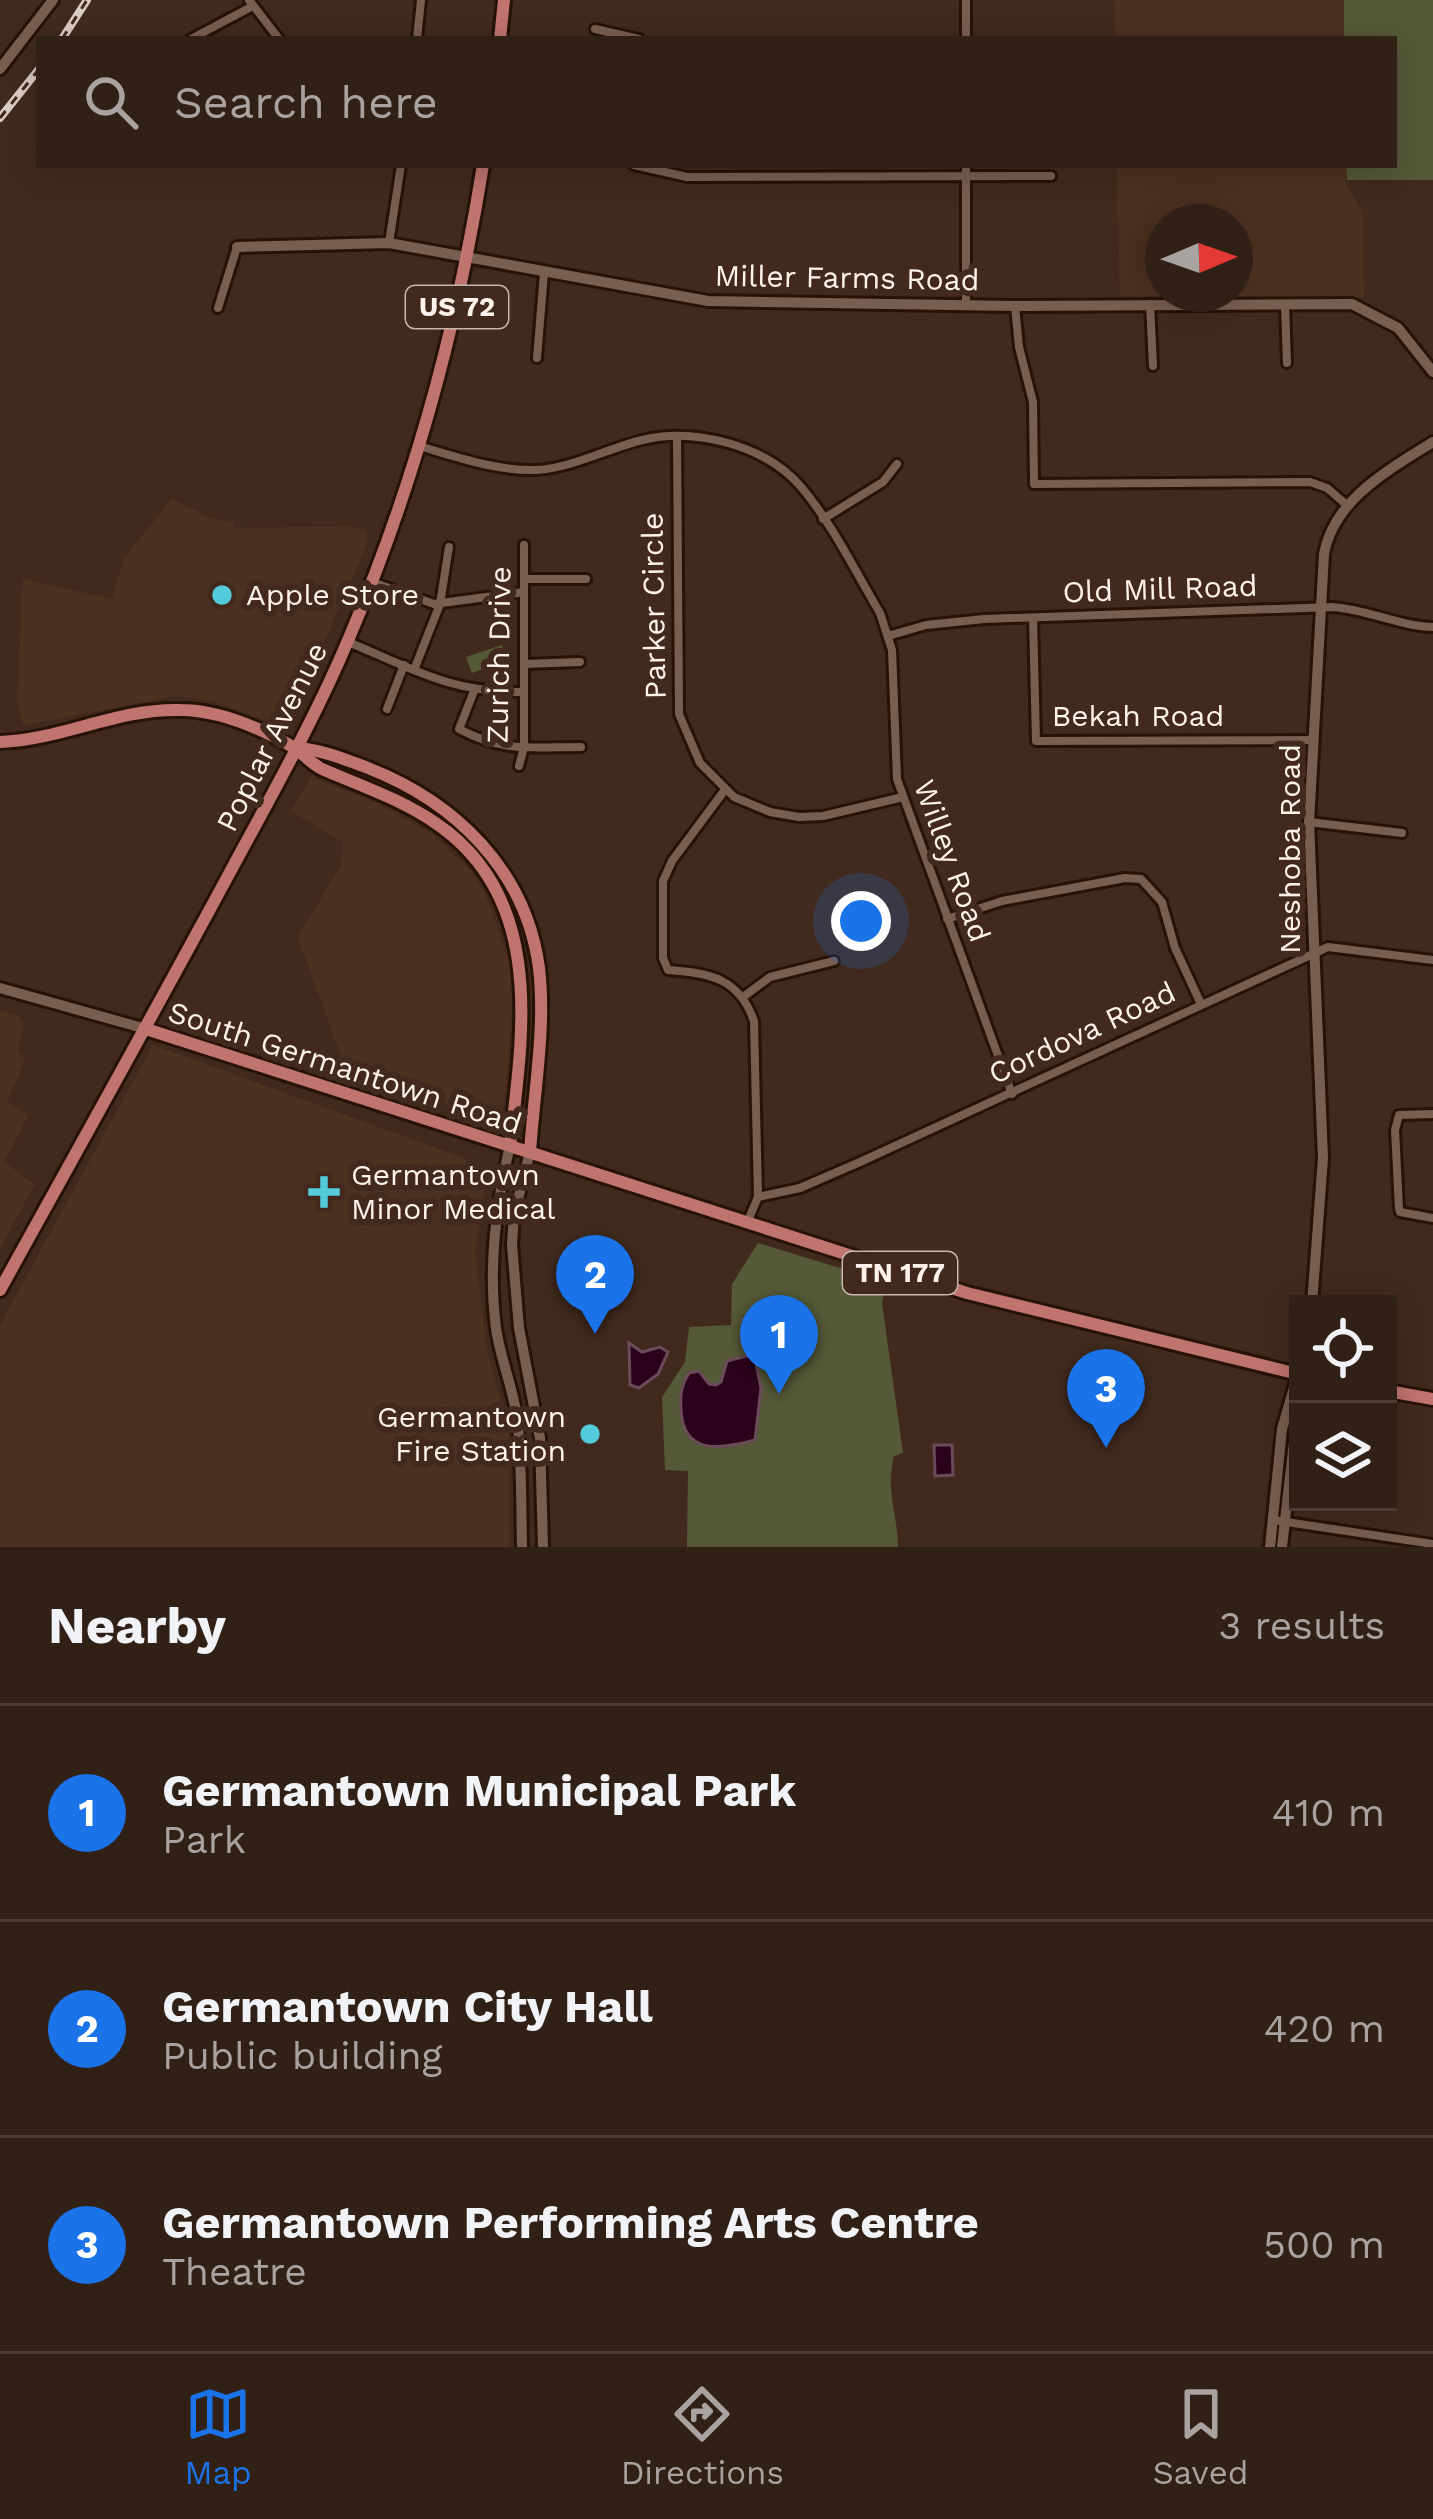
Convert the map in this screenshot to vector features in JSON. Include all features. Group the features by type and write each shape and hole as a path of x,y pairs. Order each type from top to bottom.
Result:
{"main road":[{"path":"500,36 504,0"},
{"name":"Poplar Avenue","path":"0,1290 146,1029 348,642 419,446 469,258 483,168"},
{"path":"0,742 182,710 240,723 296,748 315,766 389,796 441,826 493,889 508,918 523,975 510,1145"},
{"path":"296,748 322,750 400,781 438,802 469,829 500,868 523,913 539,966 530,1152"},
{"name":"South Germantown Road","path":"146,1029 747,1225 1012,1305 1289,1378"},
{"path":"1397,1393 1433,1399"}],"street":[{"path":"0,69 53,0"},
{"path":"417,36 422,0"},
{"path":"966,0 966,36"},
{"path":"195,36 250,3 277,36"},
{"path":"595,28 627,36"},
{"path":"389,243 401,168"},
{"path":"648,168 688,177 1052,176"},
{"path":"966,168 966,304"},
{"name":"Miller Farms Road","path":"237,247 389,243 708,301 1145,304"},
{"path":"218,308 237,247"},
{"path":"537,358 544,273"},
{"name":"Miller Farms Road","path":"1253,303 1352,304 1406,335 1433,372"},
{"path":"1285,303 1287,363"},
{"path":"1015,306 1019,347 1033,402 1034,484 1310,482 1327,488 1348,506"},
{"path":"1150,312 1153,366"},
{"name":"Willey Road","path":"419,446 497,467 535,470 643,440 677,436 718,441 754,454 800,484 880,613 889,636 893,756 903,797 1012,1094"},
{"name":"Parker Circle","path":"677,436 679,714 700,763 724,790"},
{"name":"Neshoba Road","path":"1313,1295 1323,1158 1309,822 1325,546 1348,506 1433,442"},
{"path":"823,518 883,482 897,464"},
{"name":"Zurich Drive","path":"519,766 524,747 524,545"},
{"path":"387,709 440,604 448,547"},
{"path":"524,579 586,579"},
{"path":"372,582 440,604 524,592"},
{"name":"Old Mill Road","path":"889,636 950,621 1320,608 1354,609 1433,627"},
{"name":"Bekah Road","path":"1033,618 1036,741 1312,740"},
{"path":"348,642 474,692 524,692"},
{"path":"524,664 580,662"},
{"path":"474,692 459,729 507,749 581,747"},
{"path":"747,1225 758,1196 754,1021 743,997 713,975 668,970 663,958 663,881 672,861 724,790 770,812 799,817 823,817 903,797"},
{"path":"1309,822 1402,833"},
{"path":"947,919 1002,901 1141,879 1162,902 1175,949 1201,1004"},
{"name":"Cordova Road","path":"758,1196 800,1188 1328,947 1433,961"},
{"path":"743,997 770,977 834,961"},
{"name":"South Germantown Road","path":"0,988 146,1029"},
{"path":"1433,1114 1400,1115 1395,1130 1399,1208 1433,1218"},
{"path":"510,1145 497,1203 496,1332 541,1479 542,1547"},
{"path":"522,1547 529,1439 512,1245 514,1215 530,1152"},
{"path":"1282,1547 1282,1429 1290,1403"},
{"path":"1270,1547 1289,1460"},
{"path":"521,1531 529,1486 541,1479"},
{"path":"1279,1521 1433,1544"}],"shaded area":[{"path":"1114,0 1344,0 1344,36 1115,36"},
{"path":"1117,168 1346,168 1346,185 1362,211 1364,297 1253,297 1253,204 1145,204 1145,296 1120,296"},
{"path":"172,499 211,518 234,522 234,528 351,526 366,532 368,542 290,720 278,725 213,701 176,696 23,725 17,700 23,579 112,599 124,558"},
{"path":"311,777 379,804 432,834 471,871 485,894 512,968 514,993 504,1102 494,1118 346,1070 298,937 342,863 343,842 291,811"},
{"path":"0,1011 19,1016 24,1023 17,1052 25,1060 7,1101 28,1116 4,1162 35,1184 0,1248"},
{"path":"153,1045 488,1167 475,1251 487,1350 509,1431 510,1547 0,1547 0,1325"},
{"path":"629,1343 642,1352 660,1347 668,1352 658,1374 639,1388 630,1385"},
{"path":"754,1354 761,1388 755,1440 718,1447 697,1442 683,1425 681,1410 689,1373 699,1371 709,1384 716,1385 727,1361"},
{"path":"934,1445 952,1445 953,1475 935,1476"}],"green space":[{"path":"1344,0 1433,0 1433,180 1347,180 1346,168 1397,168 1397,36 1344,36"},
{"path":"502,645 507,660 472,673 466,657"},
{"path":"758,1243 886,1282 882,1303 903,1453 894,1456 891,1480 898,1547 687,1547 688,1471 665,1470 662,1397 685,1362 689,1327 731,1325 732,1284"}],"railway":[{"path":"64,36 87,0"},
{"path":"0,118 36,73"}],"place":[{"name":"Apple Store","path":"222,595"},
{"name":"Germantown Minor Medical","path":"324,1192"},
{"name":"Germantown City Hall","path":"595,1334"},
{"name":"Germantown Municipal Park","path":"779,1394"},
{"name":"Germantown Fire Station","path":"590,1434"},
{"name":"Germantown Performing Arts Centre","path":"1106,1448"}]}
